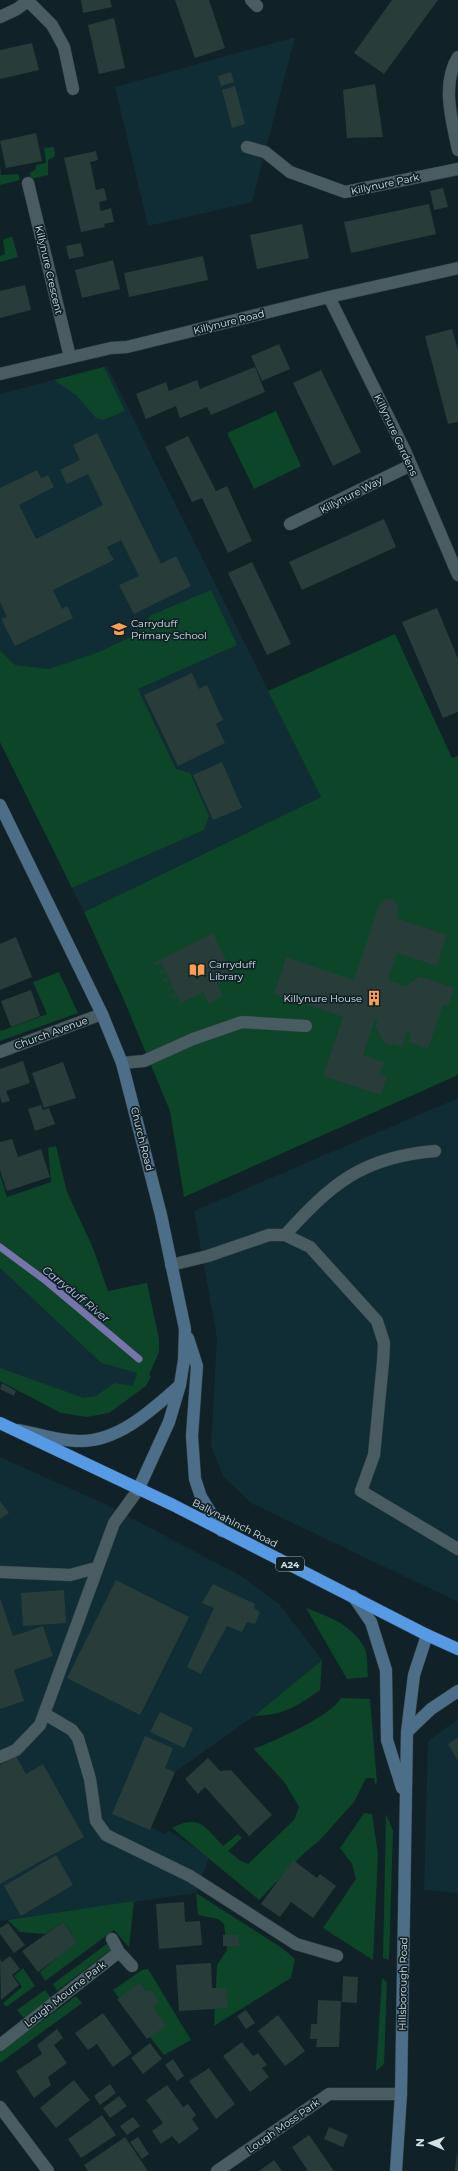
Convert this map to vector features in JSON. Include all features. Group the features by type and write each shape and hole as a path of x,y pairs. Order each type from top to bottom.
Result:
{"highway":[{"name":"Ballynahinch Road","path":"0,1423 96,1467 138,1490 173,1505 427,1635 458,1649"}],"main road":[{"name":"Church Road","path":"0,805 102,1014 122,1063 159,1207 186,1329 184,1360 180,1385 169,1422 138,1490"},
{"path":"186,1329 197,1366 192,1436 195,1478 201,1497 222,1531"},
{"path":"15,1429 80,1441 106,1436 126,1427 153,1409 180,1385"},
{"name":"Hillsborough Road","path":"353,1596 371,1622 386,1670 387,1740 405,1796"},
{"name":"Hillsborough Road","path":"396,2171 401,2094 407,1732 414,1675 427,1635"},
{"path":"407,1732 432,1709 458,1691"}],"street":[{"path":"0,18 28,0 52,25 64,48 73,89"},
{"path":"458,57 454,63 448,95 458,150"},
{"name":"Killynure Park","path":"247,147 265,152 290,172 345,192 458,169"},
{"name":"Killynure Crescent","path":"28,182 70,357"},
{"name":"Killynure Road","path":"0,374 111,348 127,347 329,297 458,268"},
{"name":"Killynure Gardens","path":"329,297 411,464 457,572"},
{"name":"Killynure Way","path":"290,524 411,464"},
{"name":"Church Avenue","path":"0,1052 102,1014"},
{"path":"122,1063 144,1061 193,1039 242,1022 306,1026"},
{"path":"285,1235 314,1203 331,1187 368,1166 409,1153 435,1151"},
{"path":"171,1264 208,1256 269,1235 285,1235 310,1247 376,1321 381,1329 384,1343 374,1455 362,1491 458,1549"},
{"path":"0,1757 16,1750 40,1725 45,1714 54,1683 83,1609 96,1568 114,1523 138,1490"},
{"path":"0,1572 70,1575 96,1568"},
{"path":"45,1714 72,1730 78,1738 90,1779 96,1821 106,1835 190,1876 296,1944 337,1956"},
{"path":"112,1939 119,1952 132,1966"},
{"name":"Lough Mourne Park","path":"0,2045 119,1952"},
{"name":"Lough Moss Park","path":"217,2171 329,2094 401,2094"},
{"path":"0,2107 48,2171"}],"shaded area":[{"path":"295,37 252,202 148,226 115,87"},
{"name":"Carryduff Primary School","path":"107,366 321,797 84,912 0,742 0,394"},
{"path":"458,1098 458,1602 251,1503 223,1476 211,1446 217,1338 194,1211"},
{"path":"0,1268 101,1363 151,1376 101,1414 61,1413 0,1381"},
{"path":"0,1457 107,1505 241,1576 279,1604 322,1660 254,1716 175,1772 151,1828 165,1834 168,1830 209,1857 196,1893 0,1921"},
{"path":"458,1719 458,1893 424,1890 428,1741"}],"green space":[{"path":"54,147 55,156 48,160 48,175 31,179 30,173 36,169 36,165 46,163 44,148"},
{"path":"0,164 1,175 18,174 20,180 0,185"},
{"path":"12,236 18,257 0,262 0,256 5,254 3,240"},
{"path":"104,367 125,411 103,420 96,418 76,395 54,380"},
{"path":"276,411 301,466 254,489 227,433"},
{"path":"211,590 237,645 138,689 176,769 190,773 209,816 204,830 72,888 0,742 0,650 15,665 49,669 99,652 137,634 151,615"},
{"path":"395,634 452,758 458,756 458,1075 184,1197 170,1111 124,1000 84,912 321,797 268,691"},
{"path":"59,972 78,1013 0,1041 0,1029 1,1031 47,1014 33,982"},
{"path":"56,1146 67,1192 93,1248 108,1291 147,1283 159,1339 159,1352 146,1386 109,1413 87,1417 61,1413 0,1381 0,1368 84,1398 96,1396 114,1383 133,1386 137,1373 101,1363 0,1268 0,1174 7,1197 51,1182 48,1148"},
{"path":"306,1608 339,1622 359,1639 366,1653 368,1677 347,1679"},
{"path":"322,1660 320,1690 304,1701 282,1712 254,1716"},
{"path":"341,1698 370,1699 377,1783 375,1784 374,1778 366,1778 354,1802 319,1841 304,1853 259,1900 172,1828 189,1822 201,1825 206,1828 223,1846 238,1834 242,1838 228,1851 241,1861 248,1864 294,1820 299,1807 285,1783 254,1749 288,1734 314,1720 335,1705"},
{"path":"364,1813 372,1814 378,1854 373,1960 323,1928 356,1879 352,1864 340,1848"},
{"path":"386,1814 393,1831 389,1960 383,1958"},
{"path":"196,1893 282,1948 295,1959 291,1978 214,2026 217,1965 227,1950 224,1924 218,1919 198,1915"},
{"path":"134,1901 129,1947 114,1930 45,1981 40,1972 76,1941 63,1922 45,1934 20,1932 8,1920"},
{"path":"108,1943 112,1949 57,1991 53,1984"},
{"path":"23,1968 35,1986 6,2007 3,2003 22,1987 14,1976"},
{"path":"148,1969 191,2040 164,2055 113,1990 142,1970"},
{"path":"382,1978 387,1982 384,2064 376,2071"},
{"path":"45,1990 51,1998 24,2018 17,2010"},
{"path":"76,1996 82,2003 0,2063 0,2052"}],"building":[{"path":"81,0 110,0 112,7 83,13"},
{"path":"175,0 209,0 225,48 195,58"},
{"path":"392,0 438,0 384,74 354,53"},
{"path":"114,18 125,68 99,74 88,25"},
{"path":"32,43 39,70 0,79 0,50"},
{"path":"231,72 234,82 221,86 218,76"},
{"path":"375,84 383,137 347,138 343,90"},
{"path":"235,86 245,124 232,128 222,90"},
{"path":"36,133 42,161 6,168 0,141"},
{"path":"96,151 98,160 90,162 96,190 104,188 107,200 99,202 100,208 101,211 111,208 114,222 104,224 105,227 81,232 64,158"},
{"path":"443,188 448,207 434,210 430,191"},
{"path":"429,204 436,234 351,253 344,222"},
{"path":"302,224 309,258 257,269 250,235"},
{"path":"81,243 84,256 69,259 66,246"},
{"path":"203,256 208,280 129,297 124,273"},
{"path":"113,260 120,289 82,298 75,270"},
{"path":"25,285 31,310 0,318 0,291"},
{"path":"452,329 458,350 458,422 448,424 425,336"},
{"path":"279,344 290,369 262,381 251,356"},
{"path":"255,367 265,392 211,415 207,407 180,418 176,406 146,419 136,394 166,382 169,391 197,380 200,389"},
{"path":"321,370 361,452 333,466 293,383"},
{"path":"97,433 161,564 176,556 191,586 134,614 119,585 139,576 121,540 107,547 114,560 53,590 62,609 67,606 73,618 15,646 1,619 7,617 0,602 0,488 37,470 41,478 48,475 54,487 19,505 36,539 103,505 88,474 67,484 60,470 80,460 73,445"},
{"path":"188,436 216,491 227,486 252,541 228,553 202,498 192,502 165,447"},
{"path":"384,519 396,547 302,590 289,562"},
{"path":"252,562 291,644 267,655 228,573"},
{"path":"437,608 458,659 458,712 443,718 402,622"},
{"path":"192,673 199,689 207,685 223,720 216,724 225,743 178,766 144,695"},
{"path":"222,762 242,808 213,820 193,775"},
{"name":"Killynure House","path":"386,899 392,899 399,906 397,918 447,935 437,966 397,953 388,980 406,986 420,976 454,988 448,1006 443,1005 428,1049 408,1042 411,1033 407,1032 402,1047 392,1044 391,1046 385,1044 375,1026 378,1020 375,1019 363,1055 384,1062 380,1074 387,1076 381,1095 323,1076 343,1017 296,1001 297,997 290,995 289,999 274,994 286,957 354,980 379,905"},
{"name":"Carryduff Library","path":"213,933 234,976 217,984 223,996 209,1004 203,992 175,1006 180,1002 177,995 171,998 171,996 176,993 172,987 167,990 166,988 172,985 169,979 164,982 162,980 168,977 165,971 160,974 159,972 164,969 161,963 155,965 154,963"},
{"path":"16,937 32,977 0,990 0,944"},
{"path":"31,990 40,1016 11,1027 1,1001"},
{"path":"23,1061 30,1083 6,1091 10,1101 2,1103 0,1097 0,1069"},
{"path":"63,1062 76,1098 44,1108 32,1073"},
{"path":"41,1105 43,1110 49,1108 55,1124 35,1131 28,1109"},
{"path":"12,1139 18,1157 41,1149 50,1177 7,1191 0,1170 0,1142"},
{"path":"2,1383 16,1391 14,1396 0,1389"},
{"path":"0,1501 9,1513 0,1519"},
{"path":"116,1580 189,1617 140,1715 67,1678"},
{"path":"213,1584 255,1604 254,1608 260,1612 255,1624 247,1622 242,1632 227,1626 201,1674 187,1667 214,1608 202,1603"},
{"path":"64,1590 66,1623 23,1626 21,1593"},
{"path":"0,1598 13,1636 43,1626 53,1656 14,1670 24,1701 0,1709"},
{"path":"160,1712 193,1728 184,1748 150,1732"},
{"path":"145,1736 173,1748 165,1768 175,1772 150,1830 112,1814"},
{"path":"458,1738 458,1761 448,1744"},
{"path":"16,1756 26,1774 43,1764 84,1837 0,1884 0,1765"},
{"path":"208,1758 220,1771 231,1770 272,1815 249,1836 205,1787 198,1794 185,1779"},
{"path":"56,1855 73,1885 21,1916 4,1886"},
{"path":"293,1860 317,1878 320,1874 336,1886 313,1918 291,1902 280,1917 261,1904"},
{"path":"184,1902 185,1922 200,1921 202,1945 159,1949 156,1904"},
{"path":"63,1922 76,1941 79,1941 38,1972 22,1951"},
{"path":"8,1923 25,1945 14,1953 0,1934 0,1928"},
{"path":"223,1935 238,1935 240,1946 223,1946"},
{"path":"10,1956 20,1969 12,1975 19,1985 1,2000 0,1959 2,1962"},
{"path":"211,1963 212,1988 227,1988 228,2008 179,2011 176,1965"},
{"path":"343,1976 358,1977 357,2003 342,2002"},
{"path":"140,1983 146,1992 151,1990 159,2002 153,2006 166,2026 147,2039 117,1999"},
{"path":"318,2000 341,2001 339,2047 316,2047 317,2039 310,2039 311,2024 317,2024"},
{"path":"246,2010 255,2023 246,2029 237,2016"},
{"path":"103,2013 132,2053 113,2067 97,2044 88,2050 75,2033"},
{"path":"278,2015 305,2051 285,2066 258,2031"},
{"path":"57,2029 63,2038 54,2045 67,2063 48,2077 51,2085 34,2098 16,2071 42,2054 37,2045"},
{"path":"242,2042 253,2056 258,2053 267,2065 262,2068 269,2077 250,2092 223,2056"},
{"path":"150,2043 162,2059 143,2074 131,2058"},
{"path":"173,2059 184,2076 177,2081 165,2065"},
{"path":"209,2068 235,2104 216,2119 189,2081"},
{"path":"74,2080 90,2100 56,2128 40,2108"},
{"path":"110,2084 116,2093 100,2105 94,2096"},
{"path":"167,2085 183,2107 188,2104 196,2115 192,2119 199,2129 179,2144 172,2136 161,2144 152,2131 163,2123 146,2100"},
{"path":"119,2096 127,2106 110,2118 103,2108"},
{"path":"102,2115 116,2135 81,2158 68,2139"},
{"path":"133,2117 140,2126 127,2135 120,2126"},
{"path":"329,2127 348,2135 343,2147 324,2139"},
{"path":"309,2135 334,2171 308,2171 292,2147"},
{"path":"125,2137 148,2171 88,2171 84,2165"},
{"path":"138,2137 149,2154 142,2159 130,2142"},
{"path":"457,2151 458,2171 455,2171"},
{"path":"274,2160 282,2171 259,2171"}],"waterway":[{"name":"Carryduff River","path":"0,1247 46,1281 139,1359"}],"place":[{"name":"Carryduff Primary School","path":"119,629"},
{"name":"Carryduff Library","path":"197,970"},
{"name":"Killynure House","path":"374,998"}]}
